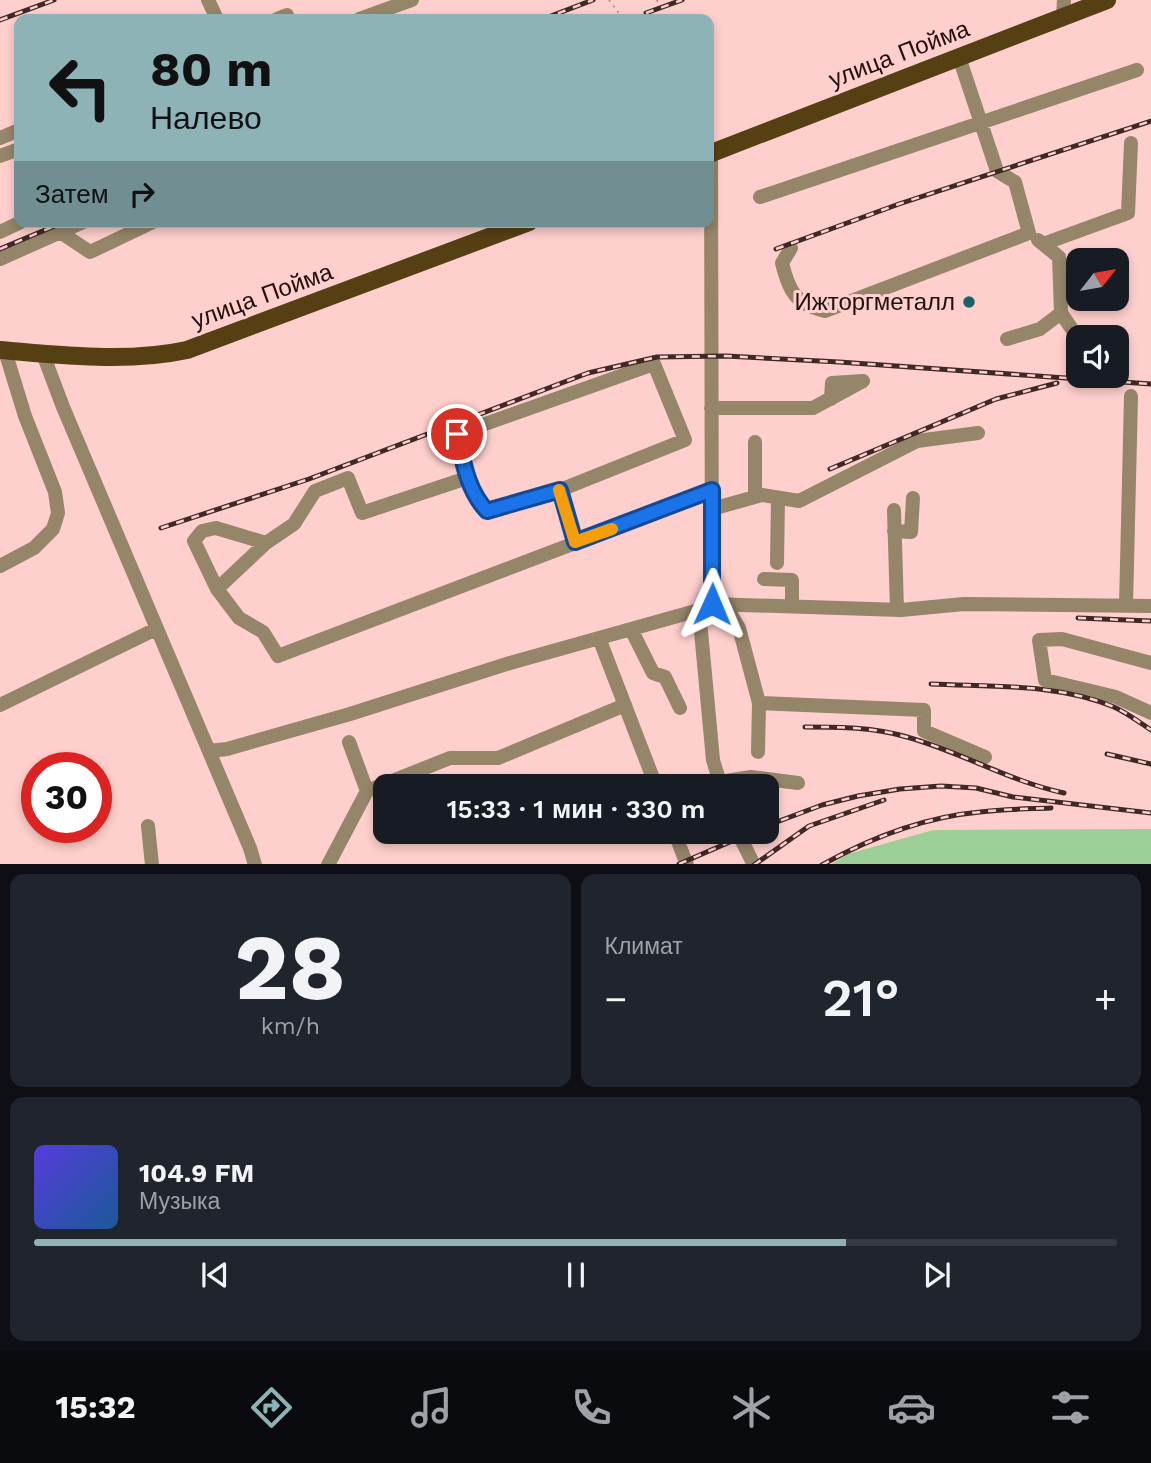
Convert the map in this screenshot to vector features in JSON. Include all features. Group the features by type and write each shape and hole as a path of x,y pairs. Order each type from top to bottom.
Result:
{"main road":[{"name":"улица Пойма","path":"714,152 959,57 1064,9 1107,0"},
{"name":"улица Пойма","path":"2,350 43,354 156,357 187,350 513,228"}],"street":[{"path":"373,14 412,0"},
{"path":"959,57 997,171 1015,182 1029,233 1059,257 1061,313 1070,325"},
{"path":"760,197 1138,70"},
{"path":"1043,244 1128,213 1131,143"},
{"path":"0,259 69,228"},
{"path":"60,232 90,253 141,228"},
{"path":"711,228 713,760 717,774"},
{"path":"791,248 782,263 787,283 805,306 825,311 1029,233"},
{"path":"1007,339 1040,329 1061,313"},
{"path":"0,566 34,548 53,529 58,513 55,492 2,350"},
{"path":"43,354 255,864"},
{"path":"654,363 685,440 560,490 487,511 478,501 467,478 457,434 654,363"},
{"path":"1126,606 1131,396"},
{"path":"712,408 813,408 831,399"},
{"path":"712,509 762,495 799,501 917,440 978,433"},
{"path":"755,442 755,497"},
{"path":"217,589 266,543 294,524 315,491 348,478 362,513 467,478"},
{"path":"560,490 575,542"},
{"path":"266,543 216,528 202,531 194,541 217,589 239,618 263,632 278,656 712,490"},
{"path":"777,564 778,498"},
{"path":"894,531 911,532 914,498"},
{"path":"894,510 897,610"},
{"path":"764,579 792,580 792,606"},
{"path":"209,751 227,749 510,663 712,606 897,610 964,604 1151,606"},
{"path":"712,606 739,628 759,703 758,752"},
{"path":"0,705 156,629"},
{"path":"631,629 653,673 665,677 680,708"},
{"path":"599,638 651,774"},
{"path":"1151,663 1062,639 1039,640 1045,680 1116,697 1151,713"},
{"path":"759,703 924,710 924,731 985,757"},
{"path":"328,864 367,791 450,758 498,758 625,705"},
{"path":"349,742 367,791"},
{"path":"779,781 797,783"},
{"path":"149,825 152,864"},
{"path":"679,844 687,864"},
{"path":"744,844 754,864"}],"green space":[{"path":"1151,829 1151,864 832,864 848,854 933,830"}],"railway":[{"path":"16,14 54,0"},
{"path":"556,14 593,0"},
{"path":"646,13 682,0"},
{"path":"0,20 14,15"},
{"path":"776,249 899,204 1151,121"},
{"path":"0,249 50,228"},
{"path":"161,528 309,479 588,373 657,357 726,356 839,362 1151,384"},
{"path":"830,469 996,399 1057,383"},
{"path":"1078,618 1151,621"},
{"path":"931,684 1024,688 1070,694 1114,707 1151,730"},
{"path":"805,727 856,728 894,734 927,743 1024,781 1064,793"},
{"path":"1107,754 1151,764"},
{"path":"779,821 822,805 858,796 941,786 976,788 1013,797 1151,813"},
{"path":"755,864 809,826 884,800"},
{"path":"824,864 859,846 918,824 989,811 1051,808"},
{"path":"679,864 725,844"}],"slow traffic":[{"path":"559,490 575,542 612,529"}],"place":[{"name":"Ижторгметалл","path":"969,302"}],"route":[{"path":"457,434 467,478 478,501 487,511 560,490 575,542 712,490 712,604"}]}
